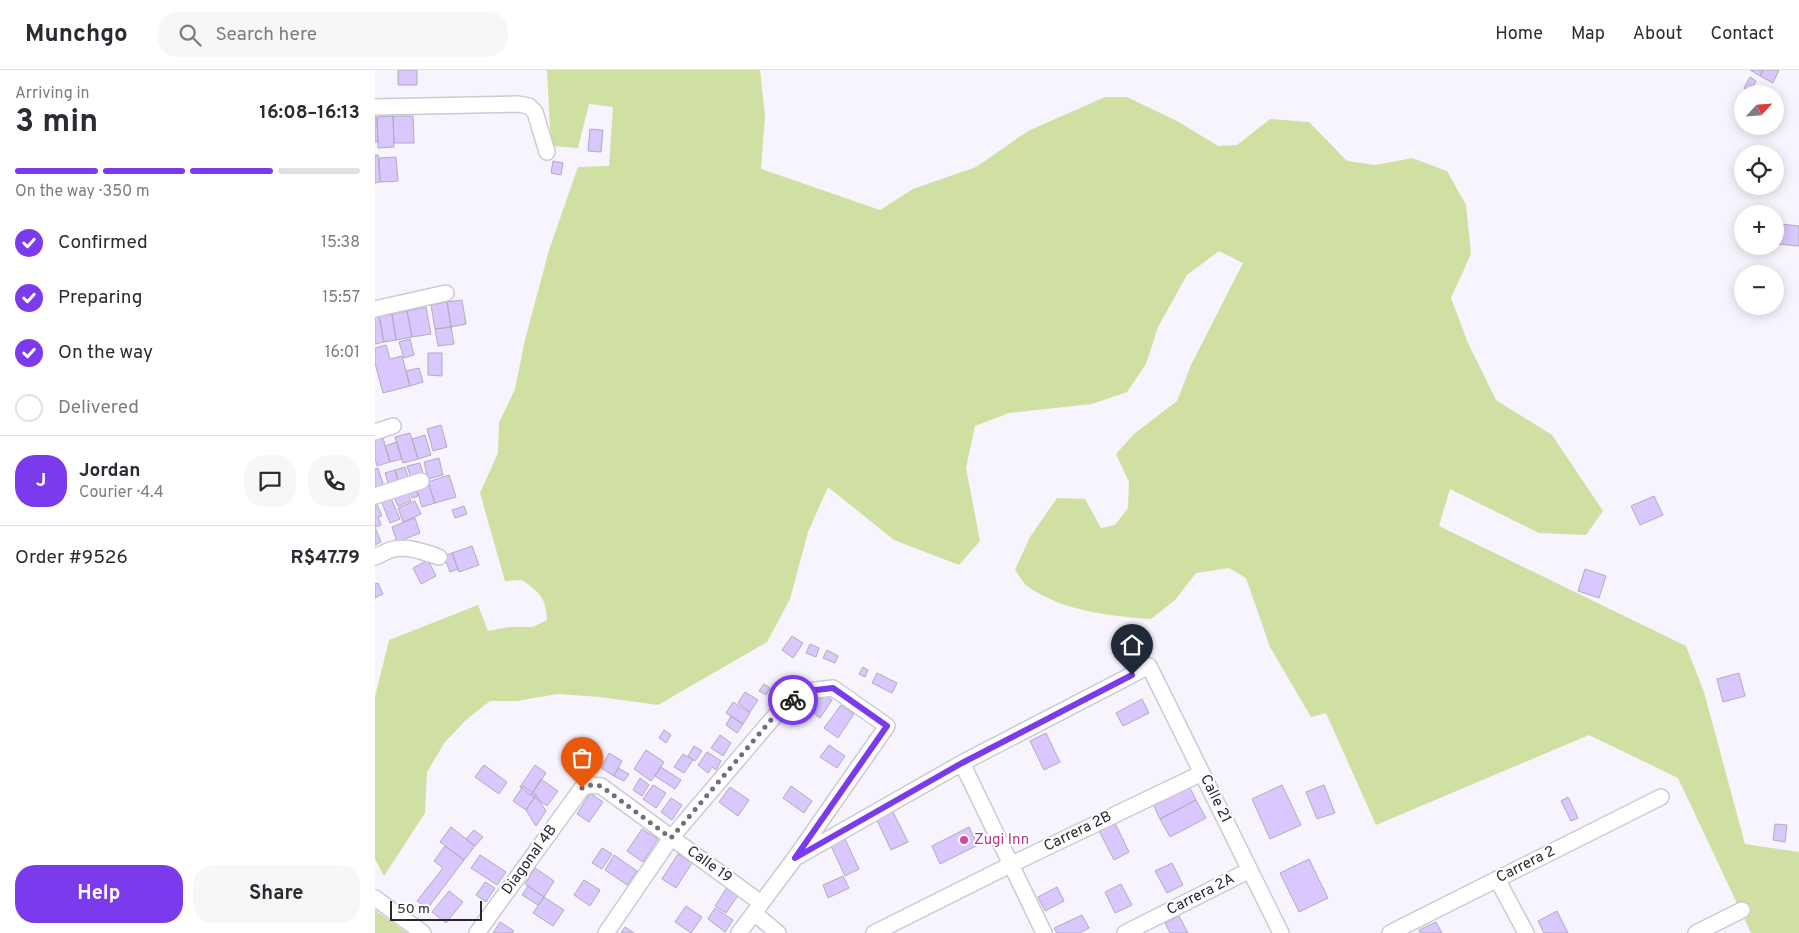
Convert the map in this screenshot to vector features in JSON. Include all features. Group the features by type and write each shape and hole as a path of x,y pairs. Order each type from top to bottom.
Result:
{"street":[{"path":"375,107 518,104 529,106 535,112 547,152"},
{"path":"375,309 445,293"},
{"path":"375,432 393,426"},
{"path":"375,496 421,481"},
{"path":"375,557 390,550 401,548 416,550 439,557"},
{"name":"Calle 21","path":"962,763 1149,666 1281,933"},
{"path":"606,933 671,838 785,704 807,691 833,688 887,726 795,858 739,933"},
{"path":"795,858 962,763 1044,933"},
{"name":"Carrera 2B","path":"874,933 1202,773"},
{"name":"Calle 19","path":"582,788 591,785 601,786 671,838 757,908 779,933"},
{"name":"Diagonal 4B","path":"477,933 582,788"},
{"name":"Carrera 2","path":"1390,933 1410,929 1497,879 1661,797"},
{"name":"Carrera 2A","path":"1125,933 1250,870"},
{"path":"1497,879 1527,933"},
{"path":"375,898 423,933"},
{"path":"1696,933 1742,910"}],"green space":[{"path":"547,70 760,70 765,116 761,169 880,210 913,189 976,167 1028,131 1105,97 1127,97 1179,122 1218,146 1237,145 1270,119 1309,122 1347,161 1375,165 1412,158 1447,171 1466,205 1471,254 1451,298 1468,343 1496,400 1552,435 1603,511 1586,535 1539,533 1450,489 1439,526 1686,646 1704,692 1745,844 1799,852 1799,933 1751,933 1678,778 1589,735 1376,825 1326,713 1311,717 1270,647 1246,578 1229,568 1196,573 1175,600 1151,619 1103,614 1071,607 1041,594 1024,583 1015,570 1030,537 1057,498 1085,499 1101,528 1115,525 1128,508 1129,482 1116,454 1134,434 1177,401 1191,365 1243,263 1219,251 1187,275 1158,327 1146,364 1127,392 1092,404 1009,413 975,426 966,468 980,541 959,565 894,540 828,487 808,532 790,599 767,642 658,705 600,697 557,694 517,701 490,701 467,719 445,742 427,772 425,813 384,876 375,859 375,697 389,640 478,605 488,631 509,627 533,627 547,620 545,606 538,592 522,580 505,581 480,493 498,453 499,423 515,389 525,340 549,250 578,167 609,166 613,107 589,104 578,148 551,146"},
{"path":"375,910 406,932 407,933 375,933"}],"building":[{"path":"398,70 417,70 417,85 398,85"},
{"path":"1750,70 1763,70 1760,76"},
{"path":"1763,70 1779,70 1773,83 1760,76"},
{"path":"1750,77 1756,81 1754,85 1746,85"},
{"path":"393,116 394,147 378,148 377,117"},
{"path":"393,116 413,116 414,143 394,143"},
{"path":"375,117 377,117 378,142 375,142"},
{"path":"590,129 603,130 601,152 588,151"},
{"path":"375,155 378,155 380,182 375,183"},
{"path":"396,157 398,181 380,182 379,158"},
{"path":"553,161 563,163 561,175 551,173"},
{"path":"1784,224 1799,226 1799,246 1784,245"},
{"path":"462,300 466,324 451,327 447,302"},
{"path":"447,302 451,327 435,329 431,305"},
{"path":"426,307 431,334 412,337 407,311"},
{"path":"407,311 412,337 396,340 392,314"},
{"path":"392,314 396,340 384,342 379,316"},
{"path":"379,316 384,342 375,344 375,317"},
{"path":"451,327 454,344 438,346 435,329"},
{"path":"410,339 414,355 404,358 399,342"},
{"path":"386,345 390,359 402,356 410,386 383,393 375,363 375,348"},
{"path":"428,353 442,353 442,376 428,375"},
{"path":"419,368 423,382 410,386 406,371"},
{"path":"441,425 447,447 433,451 427,429"},
{"path":"410,433 418,459 403,463 395,437"},
{"path":"425,435 431,455 418,459 412,439"},
{"path":"383,438 390,462 377,466 375,440"},
{"path":"397,442 402,459 390,462 385,446"},
{"path":"439,458 443,475 428,479 424,462"},
{"path":"420,463 424,478 412,481 407,466"},
{"path":"405,467 409,481 399,484 395,470"},
{"path":"378,468 384,487 375,490 375,469"},
{"path":"395,470 399,484 389,486 385,473"},
{"path":"449,475 456,497 435,503 428,482"},
{"path":"428,482 435,503 422,507 416,486"},
{"path":"414,486 418,496 412,498 408,488"},
{"path":"406,489 411,501 398,506 393,495"},
{"path":"389,494 400,519 390,523 380,498"},
{"path":"1654,496 1663,515 1640,525 1631,506"},
{"path":"375,500 382,516 378,517 381,525 375,527"},
{"path":"415,501 421,514 403,522 398,508"},
{"path":"464,506 467,514 455,518 452,510"},
{"path":"415,518 420,533 397,542 392,527"},
{"path":"375,527 381,542 375,545"},
{"path":"472,546 479,565 459,572 452,553"},
{"path":"452,553 458,569 450,572 444,556"},
{"path":"428,560 436,576 421,584 413,568"},
{"path":"1585,569 1606,576 1599,598 1578,591"},
{"path":"378,583 383,594 375,598 375,584"},
{"path":"792,636 803,643 793,658 782,650"},
{"path":"810,644 819,648 816,657 806,653"},
{"path":"827,650 838,656 835,663 823,658"},
{"path":"863,667 868,670 865,677 859,674"},
{"path":"877,673 897,683 892,693 872,683"},
{"path":"1739,673 1745,696 1723,702 1717,679"},
{"path":"764,684 770,688 766,695 759,691"},
{"path":"745,692 758,700 750,712 738,703"},
{"path":"821,692 832,700 820,718 809,710"},
{"path":"1142,699 1149,713 1123,726 1116,713"},
{"path":"733,702 750,713 743,724 726,713"},
{"path":"841,705 854,714 838,738 824,728"},
{"path":"731,716 743,724 737,733 726,725"},
{"path":"664,730 671,735 666,743 659,738"},
{"path":"1046,733 1060,762 1044,770 1030,741"},
{"path":"720,735 731,743 723,756 711,748"},
{"path":"583,745 600,748 596,766 579,762"},
{"path":"829,745 845,756 837,768 820,757"},
{"path":"694,746 702,751 695,761 688,756"},
{"path":"646,750 664,762 651,781 634,769"},
{"path":"707,752 721,761 716,770 712,767 708,773 698,765"},
{"path":"609,753 622,761 614,776 601,768"},
{"path":"683,754 693,760 684,773 674,767"},
{"path":"484,765 507,782 499,794 475,777"},
{"path":"535,765 546,773 531,795 520,787"},
{"path":"661,767 681,780 675,789 655,776"},
{"path":"618,768 629,774 624,781 614,776"},
{"path":"640,778 649,785 642,796 633,790"},
{"path":"541,779 558,791 547,806 531,795"},
{"path":"1188,784 1196,800 1160,819 1152,802"},
{"path":"653,785 666,793 656,808 643,799"},
{"path":"1282,785 1301,825 1270,839 1252,799"},
{"path":"1324,785 1335,813 1317,819 1306,792"},
{"path":"523,786 536,795 526,810 513,801"},
{"path":"791,786 812,801 804,813 783,798"},
{"path":"730,787 749,800 738,816 719,802"},
{"path":"590,793 603,802 589,822 577,814"},
{"path":"536,795 546,811 536,826 526,810"},
{"path":"1568,797 1578,818 1571,821 1561,801"},
{"path":"671,798 682,805 672,820 661,812"},
{"path":"1196,800 1206,818 1170,837 1160,819"},
{"path":"892,810 908,842 891,850 876,818"},
{"path":"1113,819 1129,852 1114,860 1097,827"},
{"path":"1775,824 1787,825 1785,842 1773,840"},
{"path":"451,827 475,846 464,860 440,842"},
{"path":"969,827 978,845 940,864 932,846"},
{"path":"642,829 658,839 643,862 627,851"},
{"path":"474,830 483,837 475,846 466,839"},
{"path":"845,839 859,869 845,876 831,846"},
{"path":"445,846 464,860 427,909 417,901 443,868 434,861"},
{"path":"602,848 612,854 602,869 592,863"},
{"path":"678,854 692,863 676,888 662,879"},
{"path":"480,855 506,872 497,885 471,868"},
{"path":"614,855 637,871 627,885 605,870"},
{"path":"1309,859 1328,898 1299,912 1280,873"},
{"path":"1172,863 1183,885 1167,893 1155,871"},
{"path":"535,868 554,881 544,897 525,884"},
{"path":"843,876 849,888 828,898 823,885"},
{"path":"584,880 600,890 590,906 574,895"},
{"path":"485,882 495,888 486,902 476,895"},
{"path":"730,883 741,891 726,913 715,906"},
{"path":"1121,884 1132,905 1115,913 1105,892"},
{"path":"528,886 544,897 538,905 522,895"},
{"path":"1057,887 1064,901 1045,911 1038,897"},
{"path":"449,891 463,902 446,923 432,912"},
{"path":"544,897 564,910 553,926 533,913"},
{"path":"686,906 702,917 691,933 675,922"},
{"path":"715,908 733,920 725,932 708,919"},
{"path":"1557,911 1568,933 1544,933 1538,921"},
{"path":"1082,915 1089,928 1080,933 1057,933 1054,928"},
{"path":"1179,916 1188,933 1170,933 1165,923"},
{"path":"500,922 514,931 512,933 493,933"},
{"path":"1436,922 1442,933 1420,933 1419,930"},
{"path":"625,927 634,933 621,933"}],"way so far":[{"path":"582,788 591,785 601,786 671,838 785,704 793,700"}],"place":[{"name":"Zugi Inn","path":"964,840"}],"route":[{"path":"793,700 807,691 833,688 887,726 795,858 962,763 1132,675"}]}
